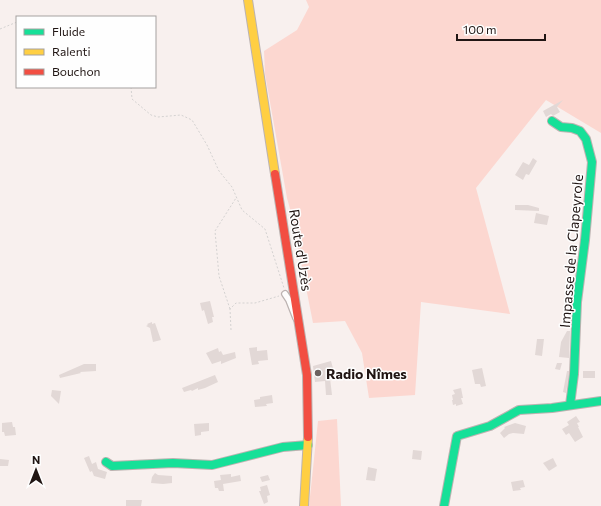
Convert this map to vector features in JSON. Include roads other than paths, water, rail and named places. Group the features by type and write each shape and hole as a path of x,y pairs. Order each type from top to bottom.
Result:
{"street":[{"name":"Route d'Uzès","path":"248,0 306,361 309,393 308,445 304,506"},
{"name":"Impasse de la Clapeyrole","path":"552,121 561,127 572,128 580,131 586,139 592,162 585,240 577,302 574,374 570,405"},
{"path":"286,294 294,316 300,325"},
{"path":"444,506 457,436 490,426 519,410 570,405 600,404"},
{"path":"106,462 112,466 173,463 212,465 283,447 308,445"}],"place":[{"name":"Radio Nîmes","path":"318,373"}]}
